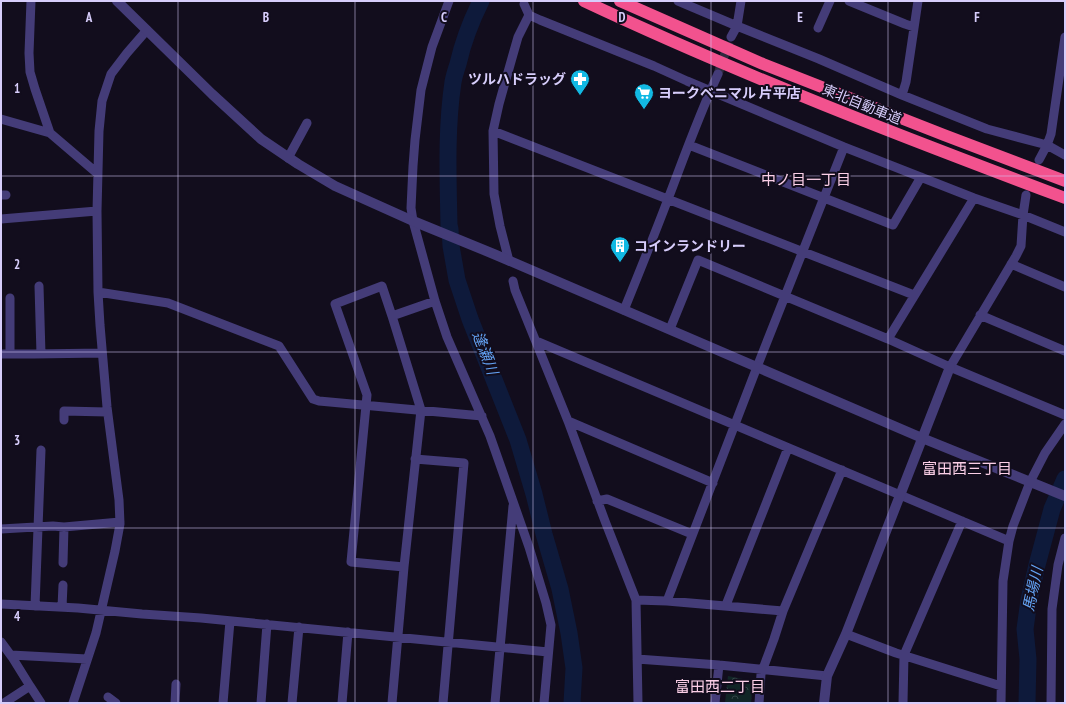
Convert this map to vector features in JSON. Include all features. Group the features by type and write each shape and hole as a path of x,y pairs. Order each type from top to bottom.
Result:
{"highway":[{"name":"東北自動車道","path":"584,1 643,29 758,78 931,148 1065,198"},
{"name":"東北自動車道","path":"620,1 763,64 1065,181"}],"street":[{"path":"31,1 29,53 30,72 34,89 50,133"},
{"path":"117,1 212,94 261,139 288,158 335,186 922,438 1065,496"},
{"path":"449,1 432,47 421,90 411,208 416,222 435,301 447,337 490,436 529,547 546,603 550,625 544,703"},
{"path":"678,1 987,130 1047,145 1065,154"},
{"path":"731,37 737,26 741,1"},
{"path":"818,28 830,1"},
{"path":"849,1 914,27"},
{"path":"902,95 906,82 918,1"},
{"path":"524,4 529,15 844,147 1065,232"},
{"path":"509,261 494,194 493,131 518,37 529,15"},
{"path":"73,703 96,633 115,551 120,522 119,500 102,353 98,292 97,211 99,131 102,101 111,74 147,30"},
{"path":"1039,160 1051,134 1065,37"},
{"path":"624,310 688,145 718,74"},
{"path":"1,119 50,133 98,174"},
{"path":"288,158 307,123"},
{"path":"493,131 914,295"},
{"path":"688,145 893,225 921,176"},
{"path":"667,601 844,147"},
{"path":"824,703 827,676 846,634 950,367 1021,246 1026,195"},
{"path":"888,339 974,198"},
{"path":"1,219 97,211"},
{"path":"670,329 698,260 1065,415"},
{"path":"1011,264 1065,287"},
{"path":"513,281 515,290 568,421 597,501 636,600 638,703"},
{"path":"39,286 41,354"},
{"path":"392,703 404,567 421,410 382,286 335,304 367,396 351,562 404,567"},
{"path":"98,292 168,304 279,346 313,399 319,401 482,416"},
{"path":"10,298 5,354 102,353"},
{"path":"392,316 435,301"},
{"path":"980,315 1065,351"},
{"path":"536,341 1009,541"},
{"path":"64,420 64,411 108,412"},
{"path":"568,421 713,483"},
{"path":"1001,703 1003,581 1009,541 1013,526 1045,453 1065,424"},
{"path":"726,606 788,448"},
{"path":"34,606 42,450"},
{"path":"415,459 464,463 443,703"},
{"path":"759,703 761,674 783,611 842,470"},
{"path":"597,501 607,499 692,534"},
{"path":"495,703 514,503"},
{"path":"903,703 904,655 962,521"},
{"path":"1,529 53,526 64,527 120,522"},
{"path":"63,563 64,527"},
{"path":"1050,703 1052,609 1065,538"},
{"path":"62,607 63,585"},
{"path":"636,600 667,601 783,611"},
{"path":"1,604 62,607 201,618 500,646 548,652"},
{"path":"223,703 230,621"},
{"path":"261,703 267,624"},
{"path":"292,703 299,627"},
{"path":"342,703 348,632"},
{"path":"846,634 904,655 1001,686"},
{"path":"1,642 41,703"},
{"path":"10,655 87,659"},
{"path":"637,659 719,665 827,676"},
{"path":"715,703 719,665"},
{"path":"175,703 176,684"},
{"path":"4,703 30,686"},
{"path":"108,697 116,703"}],"green space":[{"path":"728,676 753,681 751,703 725,703"}],"waterway":[{"name":"逢瀬川","path":"481,1 462,48 453,80 448,135 449,225 451,246 457,280 470,319 518,440 560,589 574,668 572,703"},
{"name":"馬場川","path":"1027,703 1028,659 1025,629 1029,600 1052,509 1065,479"}],"tunnel":[{"path":"718,74 729,42"}],"place":[{"name":"ツルハドラッグ","path":"580,96"},
{"name":"ヨークベニマル 片平店","path":"644,110"},
{"name":"コインランドリー","path":"620,263"}],"district":[{"name":"中ノ目一丁目","path":"806,180"},
{"name":"富田西三丁目","path":"967,469"},
{"name":"富田西二丁目","path":"720,687"}]}
